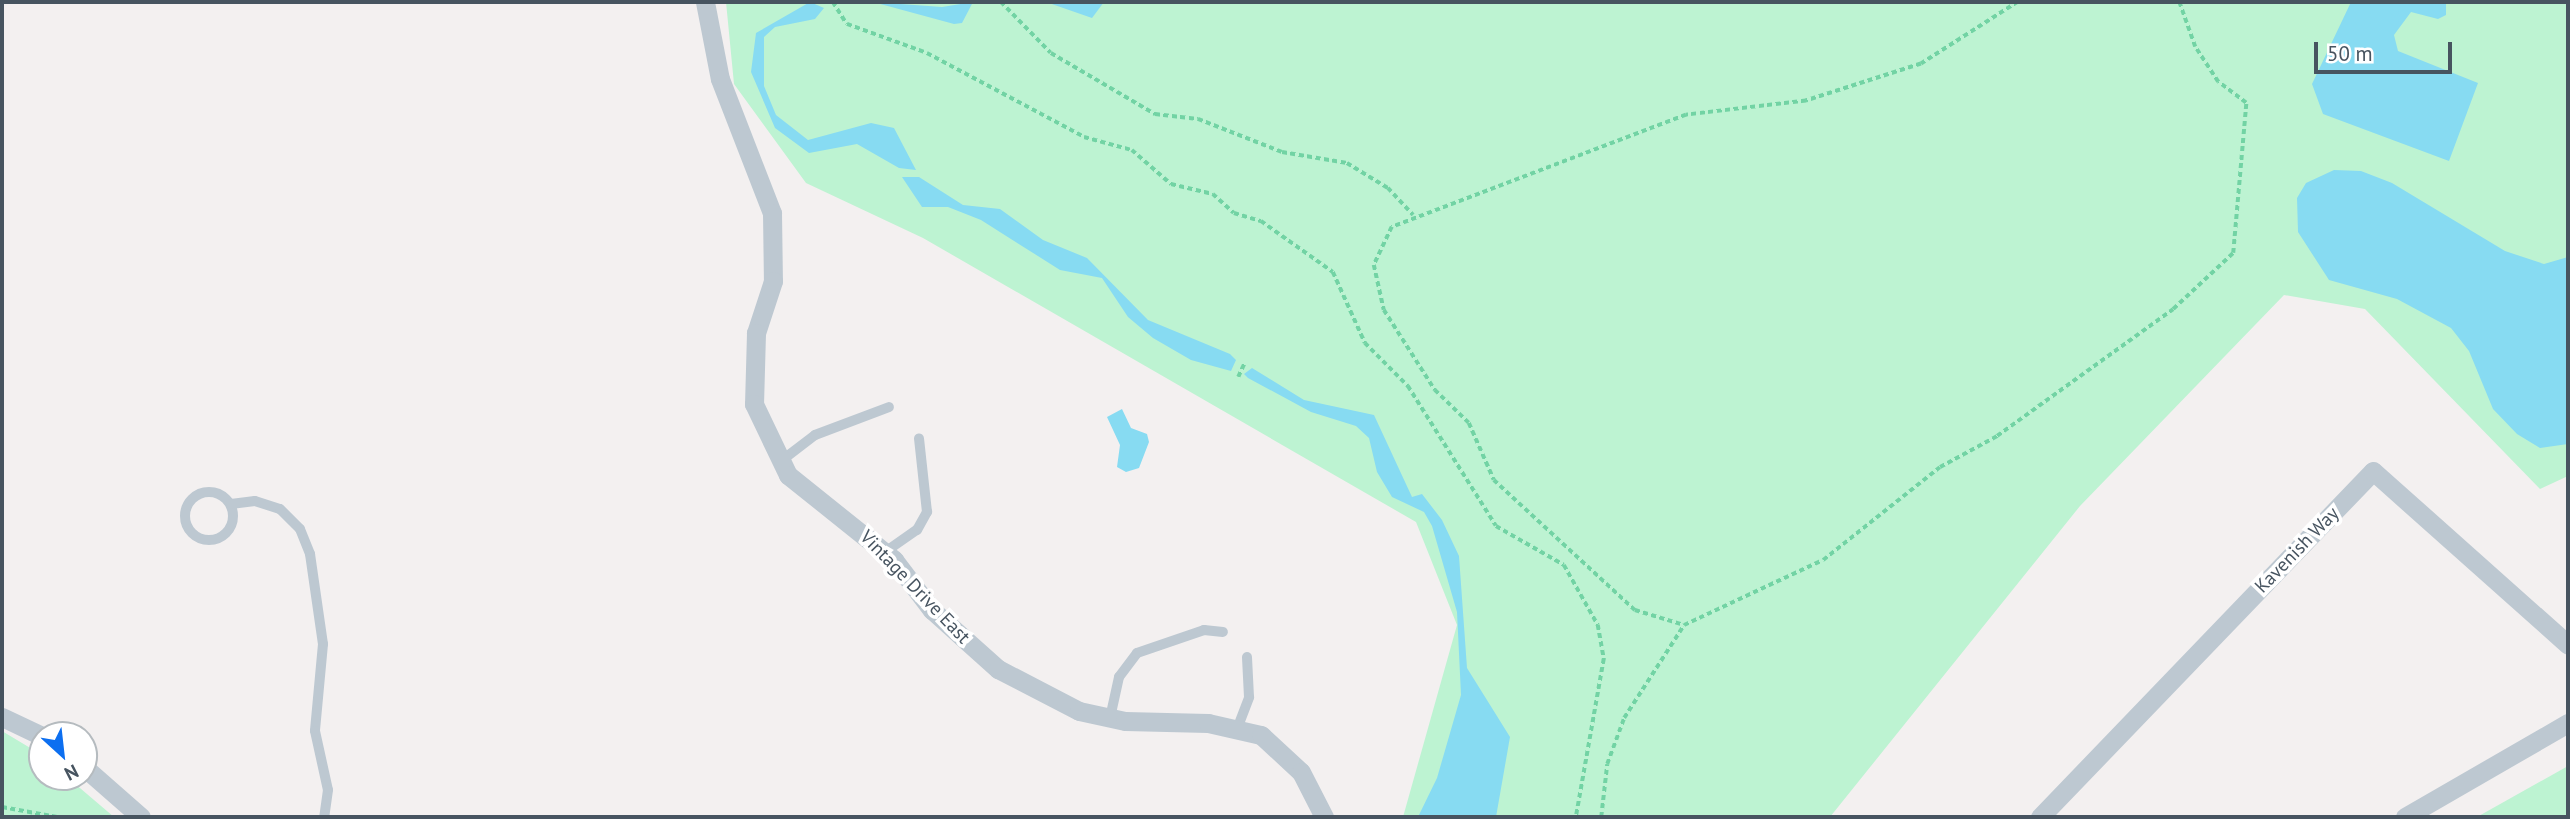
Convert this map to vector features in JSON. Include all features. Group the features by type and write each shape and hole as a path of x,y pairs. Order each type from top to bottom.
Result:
{"street":[{"name":"Vintage Drive East","path":"705,2 719,79 772,213 773,281 756,333 754,404 788,475 885,552 932,610 998,669 1079,711 1110,718 1237,729 1261,735 1301,772 1324,817"},
{"name":"Kavenish Way","path":"2040,817 2373,471 2568,645"},
{"path":"2,717 28,729"},
{"path":"2406,817 2568,723"},
{"path":"98,779 141,817"}],"lane":[{"path":"781,461 815,435 889,407"},
{"path":"885,552 917,530 927,512 919,438"},
{"path":"231,503 226,533 207,539 191,534 185,517 192,501 216,492 231,503 255,501 280,509 300,529 310,554 323,644 315,731 328,790 324,817"},
{"path":"1110,718 1119,677 1137,653 1204,630 1223,632"},
{"path":"1237,729 1249,697 1247,657"}],"path":[{"path":"833,2 847,24 926,53 1084,137 1132,150 1171,184 1213,194 1234,214 1261,221 1333,272 1365,343 1408,386 1496,526 1564,565 1598,625 1604,659 1576,817"},
{"path":"1001,2 1051,53 1155,114 1198,119 1282,152 1347,163 1388,188 1413,215"},
{"path":"1684,625 1656,621 1619,599 1494,480 1469,423 1435,390 1384,310 1374,265 1392,227 1413,215 1513,184 1686,115 1806,101 1921,64 2018,2"},
{"path":"1601,817 1607,764 1624,718 1684,625 1823,560 1940,467 1997,436 2173,309 2233,253 2246,103 2218,82 2195,47 2179,2"},
{"path":"1238,377 1244,364"},
{"path":"2,807 57,817"}],"green space":[{"path":"726,2 2568,2 2568,476 2540,489 2365,309 2284,295 2080,506 1830,817 1403,817 1457,625 1416,522 923,238 806,183 734,84"},
{"path":"2,731 28,747 28,791 83,791 114,817 2,817"},
{"path":"2568,766 2568,817 2477,817"}],"water":[{"path":"810,2 824,8 815,19 775,27 764,37 764,86 776,115 808,140 871,123 894,128 916,170 899,168 857,144 809,153 775,128 751,72 756,33"},
{"path":"873,2 942,7 973,2 962,23 954,24"},
{"path":"1046,2 1104,2 1092,18"},
{"path":"2351,2 2446,2 2446,15 2438,19 2411,12 2394,35 2398,51 2478,83 2449,161 2323,114 2312,84"},
{"path":"2334,170 2361,171 2392,183 2505,251 2544,264 2568,257 2568,444 2540,448 2517,434 2493,409 2469,351 2451,328 2397,299 2329,280 2298,232 2297,198 2306,183"},
{"path":"902,177 919,177 963,205 1000,209 1043,240 1087,258 1148,320 1230,354 1236,360 1231,371 1191,360 1153,338 1128,317 1102,278 1060,270 981,220 948,207 922,207"},
{"path":"1252,368 1304,400 1374,415 1412,497 1422,494 1442,520 1459,556 1467,668 1510,737 1496,817 1418,817 1437,778 1461,695 1457,612 1432,526 1424,512 1392,497 1377,472 1369,438 1356,426 1311,412 1248,378 1244,374"},
{"path":"1122,409 1131,428 1147,434 1149,442 1139,468 1126,472 1117,467 1120,445 1107,417"}]}
